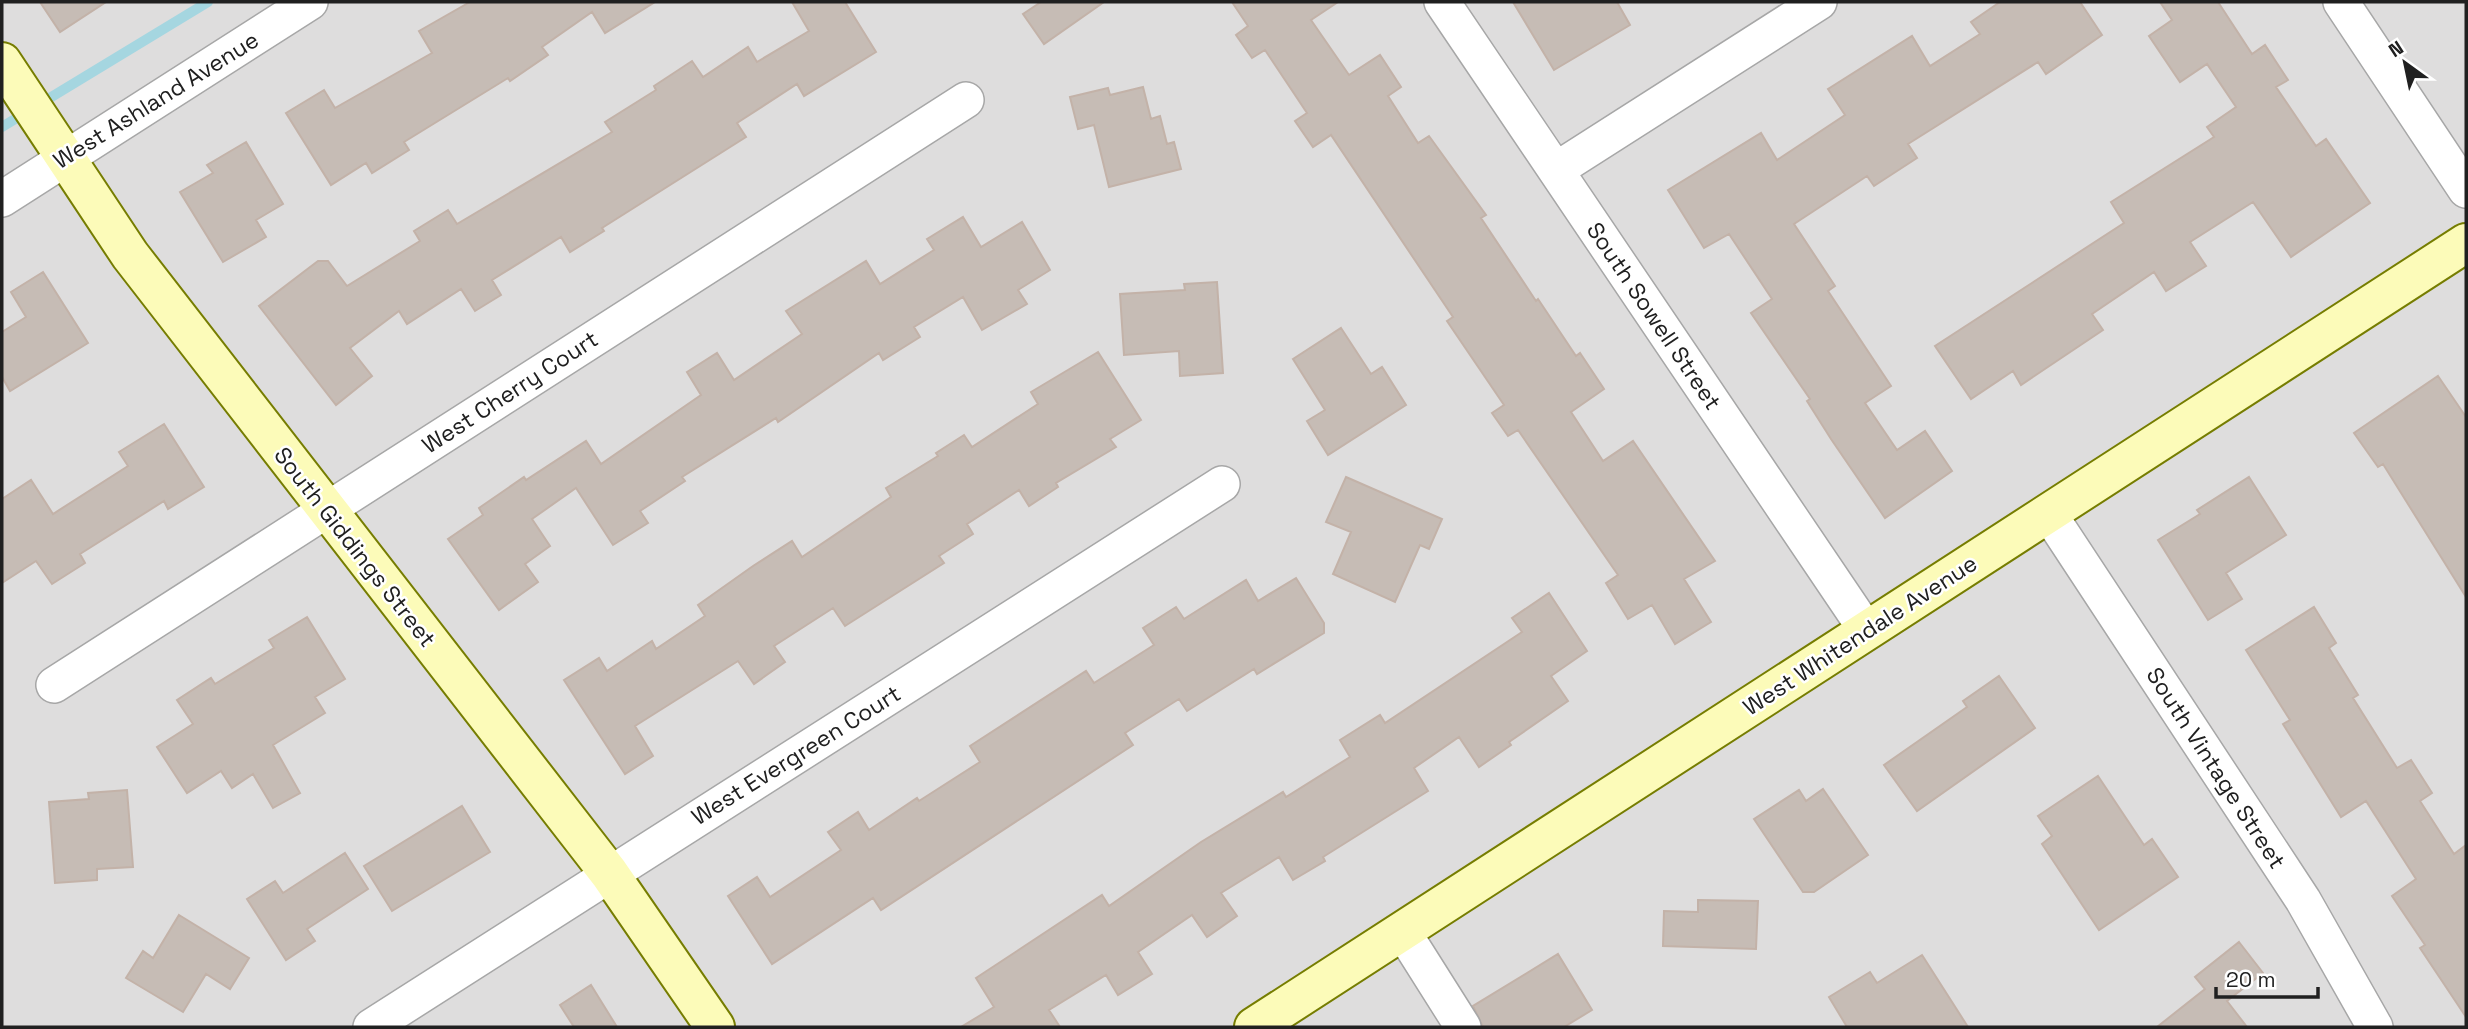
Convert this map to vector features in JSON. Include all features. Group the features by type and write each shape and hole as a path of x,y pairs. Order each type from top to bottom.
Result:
{"street":[{"name":"West Ashland Avenue","path":"2,199 310,2"},
{"name":"South Sowell Street","path":"1442,2 1867,631"},
{"path":"1556,170 1819,2"},
{"path":"2341,2 2466,190"},
{"name":"South Giddings Street","path":"2,62 130,255 609,873 715,1027"},
{"name":"West Cherry Court","path":"54,685 966,100"},
{"name":"West Whitendale Avenue","path":"1254,1027 2466,243"},
{"name":"West Evergreen Court","path":"371,1027 1222,484"},
{"name":"South Vintage Street","path":"2049,514 2303,901 2375,1027"},
{"path":"1403,932 1463,1027"}],"shaded area":[{"path":"2,2 2466,2 2466,1027 2,1027"}],"building":[{"path":"40,2 106,2 60,32"},
{"path":"470,2 655,2 605,33 592,12 542,47 548,55 510,81 508,78 404,142 409,150 372,173 366,163 331,185 286,113 324,90 335,108 432,53 419,31"},
{"path":"792,2 845,2 876,52 804,96 797,84 737,123 746,137 602,228 604,231 570,252 561,237 492,280 501,295 475,311 461,289 407,324 399,311 350,348 372,376 336,405 259,306 318,261 328,261 347,286 420,241 414,231 448,210 457,224 612,132 605,122 656,90 654,86 692,61 703,77 748,47 757,62 809,31"},
{"path":"1041,2 1104,2 1044,44 1023,14"},
{"path":"1232,2 1338,2 1311,20 1349,75 1380,55 1401,87 1388,96 1418,143 1429,136 1486,215 1481,218 1536,301 1538,299 1576,356 1580,353 1604,389 1571,412 1603,461 1633,441 1715,561 1684,579 1711,622 1675,644 1652,605 1628,619 1606,583 1618,575 1518,430 1508,436 1492,413 1504,405 1447,321 1453,317 1331,135 1313,147 1295,121 1307,113 1265,50 1252,58 1236,35 1248,26"},
{"path":"1513,2 1617,2 1630,25 1554,70"},
{"path":"2000,2 2080,2 2102,35 2046,74 2038,62 1908,144 1917,158 1874,186 1867,176 1794,224 1835,286 1828,291 1891,386 1865,403 1897,450 1925,431 1952,471 1885,518 1807,401 1810,399 1751,313 1772,299 1729,234 1704,248 1668,190 1761,133 1777,160 1845,115 1828,89 1912,36 1930,66 1980,34 1971,22"},
{"path":"2160,2 2218,2 2252,54 2265,45 2288,80 2276,87 2316,146 2326,139 2370,203 2291,257 2253,202 2190,242 2206,266 2166,291 2154,272 2092,314 2103,330 2021,385 2013,371 1971,399 1935,346 2124,223 2111,202 2214,137 2207,127 2236,107 2207,64 2180,82 2149,36 2172,20"},
{"path":"1143,87 1151,119 1160,116 1167,144 1174,142 1181,169 1109,187 1094,125 1078,129 1070,97 1108,88 1110,95"},
{"path":"246,142 283,204 256,220 266,237 223,262 180,192 213,173 207,165"},
{"path":"963,217 981,247 1022,222 1050,270 1018,290 1027,304 982,330 963,297 914,327 920,337 883,360 879,353 778,422 776,418 682,477 685,481 640,511 648,523 613,545 576,488 532,519 550,546 525,564 538,582 499,610 448,539 483,515 479,508 524,477 526,480 586,441 601,464 701,395 687,372 717,353 734,380 802,334 786,311 866,261 880,284 934,250 927,239"},
{"path":"43,272 88,343 10,391 2,377 2,332 26,317 11,292"},
{"path":"1217,282 1223,373 1180,376 1179,351 1124,355 1120,294 1185,290 1184,284"},
{"path":"1341,328 1371,374 1382,367 1406,405 1328,455 1307,421 1325,410 1293,359"},
{"path":"1098,352 1141,420 1110,439 1116,447 1056,483 1058,487 1029,506 1019,490 967,524 973,534 939,556 944,563 845,626 833,608 774,646 785,662 754,684 738,661 635,726 653,756 625,774 564,680 599,658 607,671 652,641 656,649 705,616 698,605 753,566 792,541 802,557 891,497 886,488 938,456 936,453 964,435 972,447 1038,404 1031,392"},
{"path":"2438,376 2466,417 2466,597 2383,464 2378,467 2354,433"},
{"path":"164,424 204,487 168,509 164,501 80,554 85,563 52,584 36,561 2,583 2,499 31,480 53,514 128,466 119,452"},
{"path":"1346,477 1442,519 1429,549 1420,545 1395,602 1333,574 1351,532 1326,522"},
{"path":"2249,477 2286,535 2226,573 2242,599 2208,620 2158,540 2200,514 2197,510"},
{"path":"1296,578 1324,623 1324,633 1257,674 1254,669 1187,711 1179,699 1125,733 1133,745 881,910 873,898 772,964 728,896 757,877 770,897 841,850 828,832 858,812 869,830 917,798 919,801 980,762 970,746 1086,671 1094,683 1154,645 1143,628 1176,607 1184,619 1246,580 1258,601"},
{"path":"1549,593 1587,651 1551,676 1568,701 1509,742 1511,745 1479,767 1459,737 1414,768 1428,791 1323,857 1325,861 1293,880 1279,857 1221,893 1237,916 1207,937 1192,915 1138,952 1152,974 1118,995 1106,975 1049,1010 1060,1027 961,1027 994,1007 976,978 1102,895 1109,906 1201,842 1283,792 1286,797 1350,757 1340,740 1380,715 1385,723 1522,632 1512,618"},
{"path":"2314,607 2336,643 2329,648 2358,695 2353,698 2397,768 2411,760 2432,793 2420,801 2454,854 2466,845 2466,1017 2420,948 2425,945 2392,896 2416,879 2366,801 2341,817 2283,724 2290,720 2246,650"},
{"path":"307,617 345,679 315,697 325,713 273,745 300,793 273,808 253,774 232,788 221,771 187,793 157,747 193,724 177,700 211,678 215,684 274,648 269,640"},
{"path":"1999,676 2035,728 1917,811 1884,765 1967,707 1963,701"},
{"path":"2098,776 2144,845 2152,839 2178,877 2099,930 2042,844 2052,836 2038,816"},
{"path":"1823,789 1868,855 1814,892 1803,892 1754,819 1799,790 1806,801"},
{"path":"127,790 133,867 97,869 97,880 55,883 49,802 89,799 88,793"},
{"path":"462,806 490,852 392,911 364,866"},
{"path":"345,853 368,889 307,929 315,941 286,960 247,899 275,881 283,893"},
{"path":"1698,900 1758,901 1756,949 1663,946 1664,911 1698,912"},
{"path":"179,915 249,958 230,989 206,974 183,1012 126,978 143,951 153,958"},
{"path":"2239,942 2263,973 2227,1001 2247,1027 2157,1027 2205,989 2195,977"},
{"path":"1558,954 1592,1010 1564,1027 1483,1027 1473,1006"},
{"path":"1922,955 1968,1027 1847,1027 1829,997 1870,972 1877,983"},
{"path":"591,985 617,1027 574,1027 560,1005"}],"waterway":[{"path":"2,127 208,2"}]}
